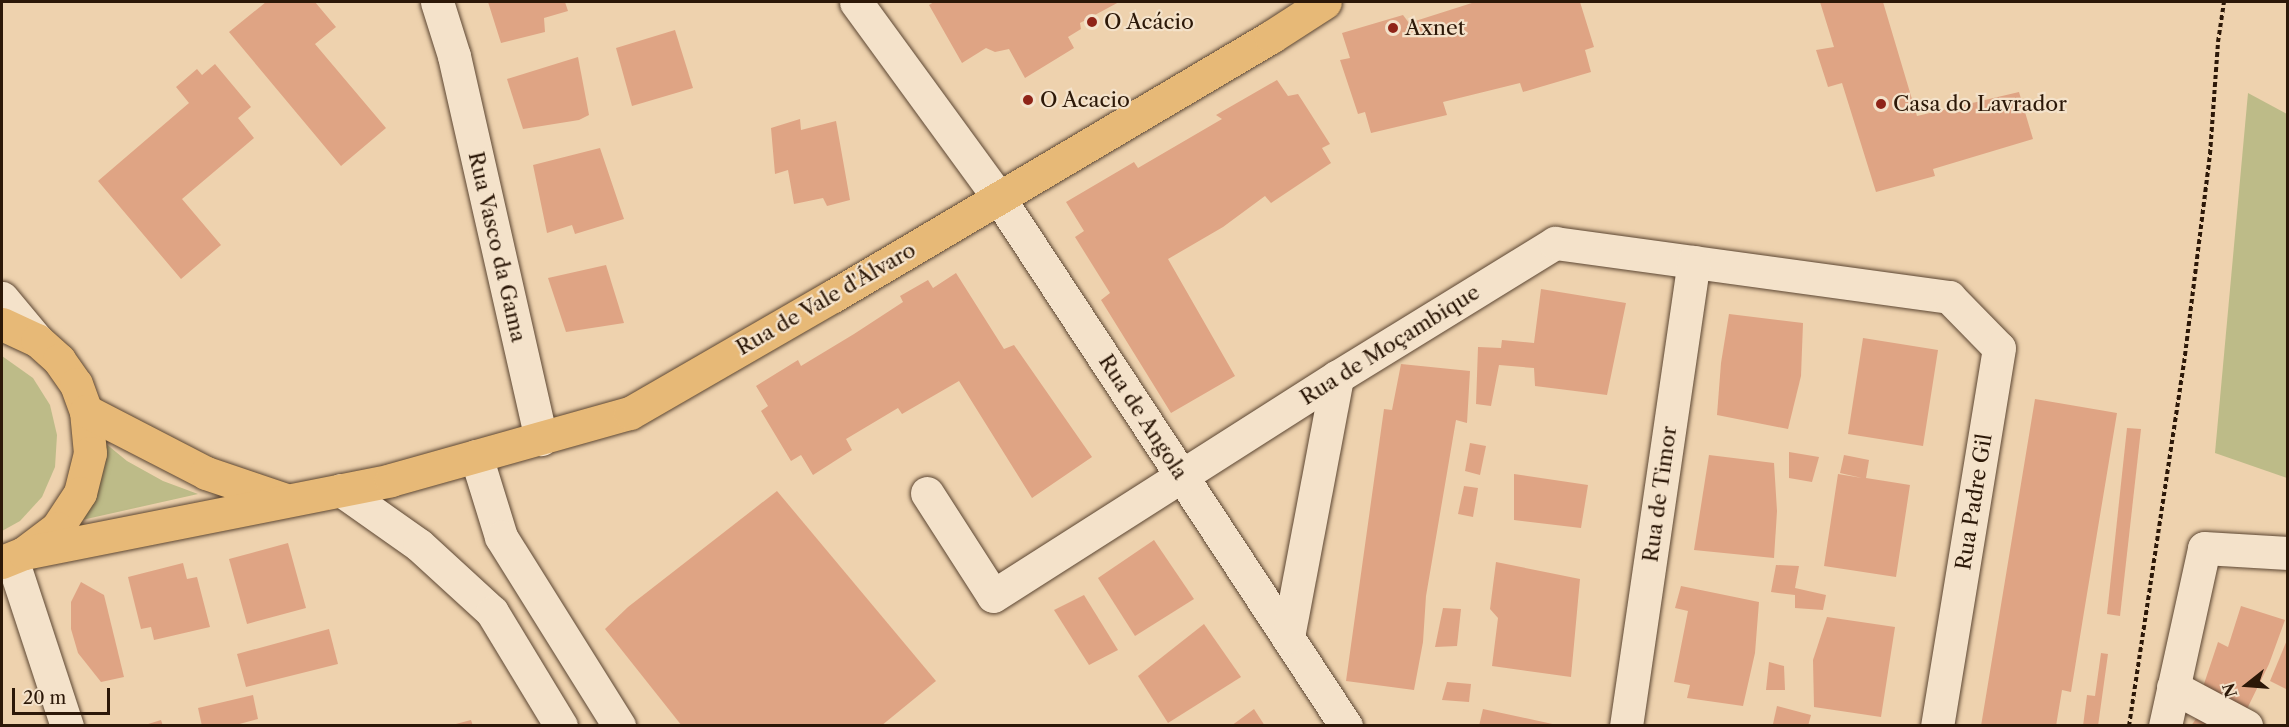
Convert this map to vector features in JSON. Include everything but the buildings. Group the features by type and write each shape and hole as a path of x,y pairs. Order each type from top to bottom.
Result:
{"main road":[{"name":"Rua de Vale d'Álvaro","path":"13,558 391,480 630,413 999,198 1271,37 1325,2"},
{"path":"2,324 37,340 58,360 76,384 86,411 90,453 80,493 57,528 13,558"},
{"path":"86,411 206,473 288,500"}],"street":[{"name":"Rua Vasco da Gama","path":"437,2 454,56 541,439"},
{"name":"Rua Vasco da Gama","path":"454,56 457,2"},
{"name":"Rua de Angola","path":"856,2 999,198 1346,726"},
{"name":"Rua de Moçambique","path":"927,493 993,596 1337,377 1555,243 1949,297"},
{"name":"Rua de Timor","path":"1626,726 1694,262"},
{"name":"Rua Padre Gil","path":"1937,726 1999,348 1949,297"},
{"path":"2,298 37,340"},
{"path":"1288,637 1337,377"},
{"path":"476,456 501,537 619,726"},
{"path":"341,489 419,545 492,612 561,726"},
{"path":"2165,726 2204,548 2288,553"},
{"path":"13,558 67,726"},
{"path":"2173,687 2246,726"}],"path":[{"path":"2128,726 2184,363 2210,154 2218,42 2224,2"}],"shaded area":[{"path":"2248,93 2287,114 2287,478 2215,453"},
{"path":"2,356 33,378 50,405 57,435 55,467 42,497 20,521 2,531"},
{"path":"105,443 127,461 163,481 198,494 82,520 95,499 105,464"}],"place":[{"name":"O Acácio","path":"1092,22"},
{"name":"Axnet","path":"1393,28"},
{"name":"O Acacio","path":"1028,100"},
{"name":"Casa do Lavrador","path":"1881,104"}]}
